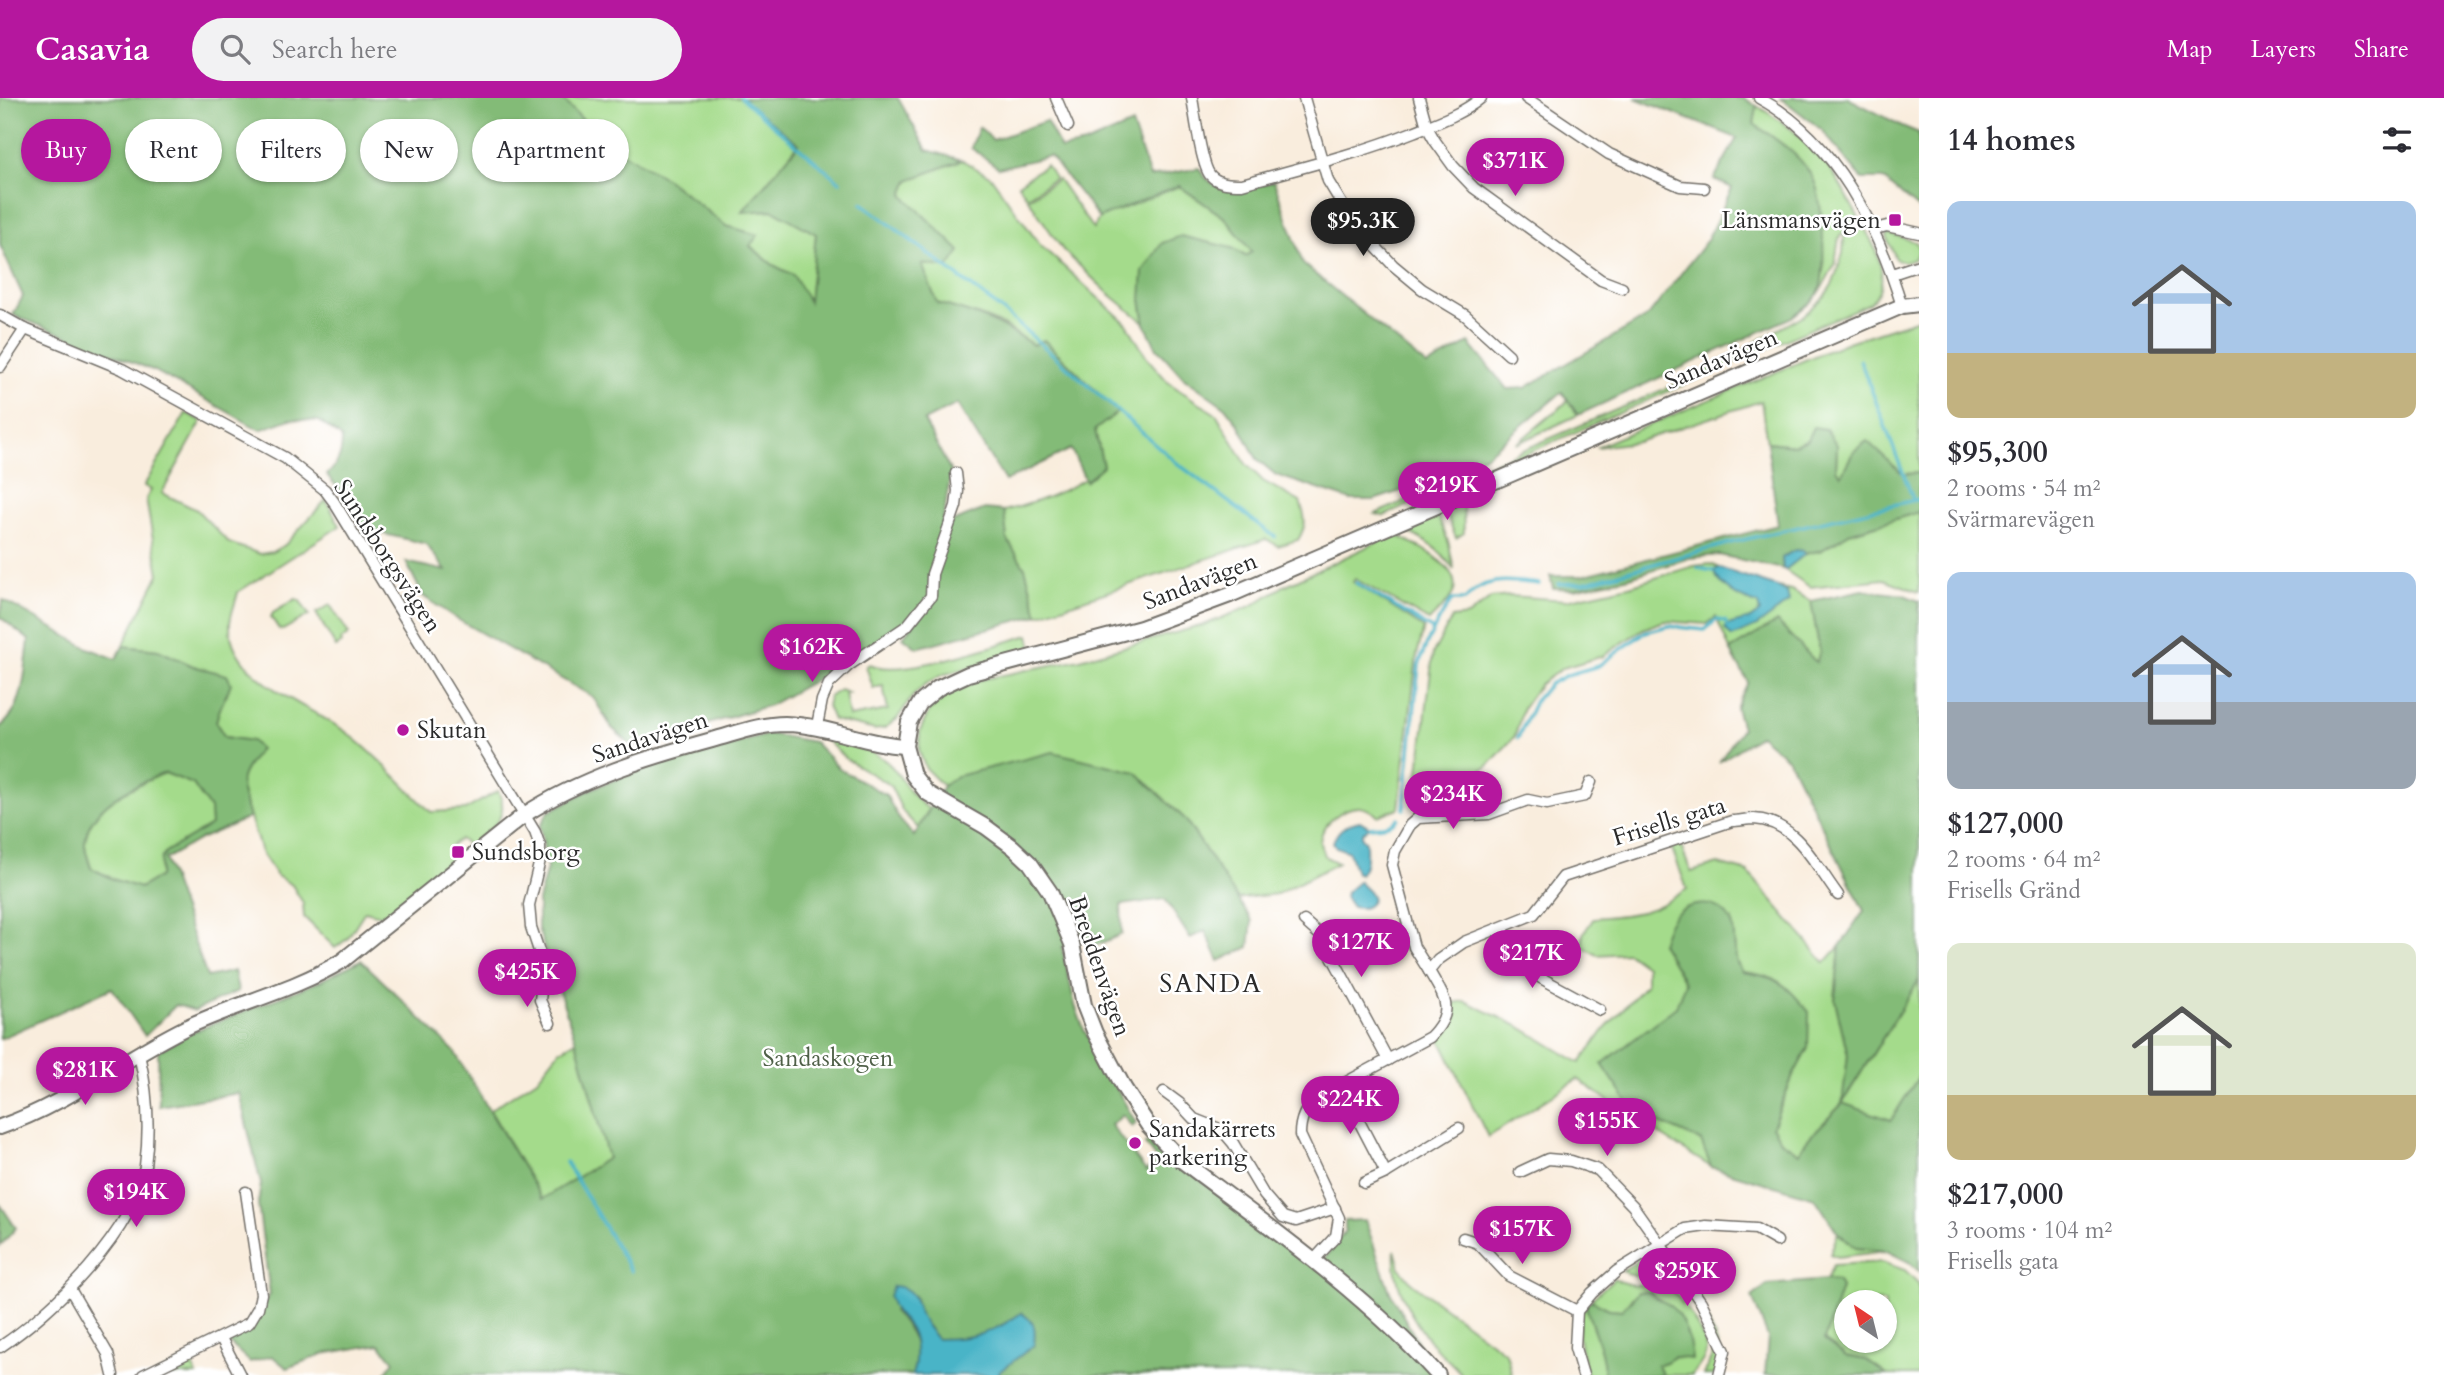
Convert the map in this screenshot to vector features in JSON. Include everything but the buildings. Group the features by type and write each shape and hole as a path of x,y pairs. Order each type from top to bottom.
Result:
{"street":[{"path":"1056,98 1068,126"},
{"path":"1192,98 1204,160 1211,176 1225,184 1242,184 1374,148 1470,107 1481,98"},
{"path":"1304,98 1328,181 1354,224 1370,244 1422,289 1465,315 1509,355"},
{"path":"1419,98 1427,127 1453,166 1474,188 1601,280 1622,288"},
{"path":"1526,98 1609,154 1679,186 1704,188"},
{"path":"1759,98 1784,112 1815,141 1833,163 1875,229 1902,306"},
{"path":"1875,229 1887,226 1919,233"},
{"path":"1892,274 1919,265"},
{"name":"Sandavägen","path":"0,1127 55,1103 186,1028 315,977 342,961 524,816 545,802 593,778 644,760 759,727 782,724 817,726 889,745 905,746 909,722 920,703 938,688 968,674 1141,628 1230,595 1902,306 1919,304"},
{"name":"Sundsborgsvägen","path":"0,315 25,329 152,384 285,458 325,490 524,816"},
{"path":"0,367 25,329"},
{"path":"817,726 822,700 829,684 849,666 907,626 930,596 932,574 956,506 956,473"},
{"name":"Breddenvägen","path":"905,746 914,775 927,793 986,827 1013,847 1030,863 1050,892 1072,944 1084,1005 1095,1033 1124,1088 1148,1125 1181,1160 1314,1261 1380,1318 1438,1375"},
{"path":"1314,1261 1336,1236 1339,1218 1300,1135 1300,1123 1309,1104 1430,1037 1443,1024 1446,1009 1443,995 1414,947 1392,865 1395,851 1410,825 1418,818 1489,814 1528,800 1547,804 1585,796 1591,782"},
{"path":"524,816 540,846 538,871 529,905 531,927 544,966 540,1000 550,1023"},
{"name":"Frisells gata","path":"1429,971 1438,960 1464,942 1534,914 1563,877 1732,821 1755,819 1776,825 1794,835 1838,895"},
{"path":"1304,920 1321,936 1388,1060"},
{"path":"1502,928 1522,962 1541,978 1600,1010"},
{"path":"0,1347 17,1336 70,1289 102,1252 130,1211 145,1168 147,1117 139,1054"},
{"path":"1340,1085 1386,1173"},
{"path":"1164,1092 1180,1103 1194,1119 1222,1130 1233,1143 1264,1195 1283,1217 1296,1221 1335,1208"},
{"path":"1364,1184 1459,1128"},
{"path":"1520,1172 1548,1159 1571,1161 1598,1170 1633,1206 1701,1302 1725,1351 1719,1375"},
{"path":"143,1375 248,1323 258,1308 261,1294 246,1192"},
{"path":"1583,1375 1575,1348 1577,1311 1592,1293 1617,1271 1685,1229 1706,1226 1756,1229 1777,1241"},
{"path":"1463,1238 1478,1243 1509,1276 1577,1311"},
{"path":"70,1289 108,1354 113,1375"},
{"path":"221,1338 240,1375"}],"green space":[{"path":"0,98 561,98 582,119 472,119 472,182 629,182 629,156 668,180 726,226 758,235 750,246 773,265 793,275 809,302 816,234 773,210 742,212 799,144 741,98 898,98 927,150 962,160 909,180 903,195 960,251 948,268 922,264 937,303 987,320 1033,345 1044,340 1118,412 1095,430 1103,466 1086,481 1071,449 1005,481 957,404 924,421 951,472 942,526 985,509 1004,511 1007,539 1025,568 1038,615 917,648 903,637 929,605 867,651 770,705 633,747 612,728 593,697 457,619 423,596 406,562 446,571 426,544 363,529 347,499 327,475 339,458 342,438 319,421 290,419 260,430 155,371 13,315 23,296 0,245"},
{"path":"561,98 741,98 799,144 743,211 773,210 816,234 809,303 793,275 773,265 749,245 758,235 726,226 668,180 629,156 629,119 582,119"},
{"path":"1635,98 1743,98 1757,106 1754,124 1797,157 1815,183 1823,240 1822,273 1817,295 1792,317 1578,415 1562,392 1485,456 1422,484 1374,500 1351,500 1276,475 1257,459 1239,425 1225,407 1183,377 1156,347 1145,324 1141,299 1143,271 1162,243 1181,236 1232,248 1245,256 1252,252 1225,218 1179,186 1099,218 1050,156 999,168 971,148 979,127 993,140 1046,121 1061,149 1085,144 1132,124 1150,177 1199,168 1206,178 1223,188 1242,189 1274,181 1303,264 1427,366 1469,343 1507,389 1525,388 1648,316 1707,240 1732,188 1714,179 1737,138"},
{"path":"1781,98 1848,98 1919,133 1919,209 1883,179 1862,179 1822,130"},
{"path":"1757,106 1813,148 1836,178 1859,218 1839,237 1835,264 1818,295 1824,265 1754,124"},
{"path":"962,160 991,177 1040,245 1127,324 1147,358 1169,383 1217,415 1246,464 1263,481 1300,502 1305,521 1298,540 1278,546 1266,539 1038,615 1025,568 1007,539 1004,511 1056,494 1103,466 1095,430 1033,345 1003,325 937,303 921,264 903,195 909,180"},
{"path":"1046,165 1055,178 1027,197 1018,184"},
{"path":"1058,179 1093,229 1099,218 1179,186 1225,218 1252,252 1246,256 1232,248 1141,299 1145,323 1107,292 1063,250 1028,199"},
{"path":"1863,225 1878,255 1882,277 1876,296 1868,304 1384,516 1375,514 1697,375 1804,315 1824,297 1833,283 1843,253 1844,236"},
{"path":"1888,233 1916,242 1919,250 1914,259 1906,262 1896,259 1886,236"},
{"path":"1919,319 1919,473 1903,474 1854,451 1841,476 1836,469 1837,445 1807,440 1794,445 1767,442 1761,401 1637,442 1596,447 1848,342"},
{"path":"1568,401 1578,415 1516,444"},
{"path":"186,413 202,421 162,493 197,510 229,543 260,554 272,552 285,545 326,500 340,526 238,592 230,623 233,643 242,660 275,690 350,735 382,762 431,812 465,810 498,791 502,801 500,816 491,829 469,846 460,839 451,846 455,857 384,916 365,911 347,939 335,948 304,917 303,903 292,885 277,876 261,852 240,785 252,741 225,737 216,723 219,705 227,695 227,676 193,666 158,650 123,646 159,574 146,499 151,490 144,486"},
{"path":"1813,427 1826,429 1837,445 1836,469 1841,475 1854,451 1867,441 1903,474 1919,473 1919,512 1849,533 1822,550 1787,554 1782,558 1783,569 1719,555 1689,558 1630,577 1574,589 1553,588 1550,576 1581,576 1778,525 1767,442 1794,445 1807,440"},
{"path":"1463,503 1464,533 1456,538 1445,511"},
{"path":"1919,512 1919,592 1884,579 1810,587 1785,570 1805,554 1822,550 1849,533"},
{"path":"1437,513 1449,544 1454,570 1431,545 1402,529"},
{"path":"1394,534 1433,556 1450,572 1454,581 1454,591 1447,603 1429,621 1355,579 1353,582 1424,628 1417,655 1399,808 1378,816 1359,807 1339,813 1324,829 1320,842 1326,857 1338,863 1277,894 1236,899 1185,819 957,776 943,786 926,769 919,751 920,731 930,709 946,695 979,680 1080,659 1204,625 1251,606 1284,586"},
{"path":"1710,564 1719,568 1714,571 1727,588 1758,604 1760,612 1725,629 1732,636 1787,592 1778,587 1791,590 1811,601 1820,652 1816,663 1777,622 1730,650 1716,617 1707,624 1664,621 1643,629 1603,656 1563,668 1540,684 1523,708 1515,736 1489,765 1457,789 1423,796 1417,789 1433,653 1452,618 1468,616 1491,598 1510,596 1566,600"},
{"path":"1863,590 1904,595 1919,601 1919,980 1842,1103 1848,1055 1835,1000 1840,946 1864,911 1789,760 1760,735 1719,762 1742,728 1736,708 1748,682 1730,650 1777,622 1816,662 1820,652 1811,601"},
{"path":"296,599 309,615 283,630 279,629 271,617 273,613"},
{"path":"3,600 88,648 116,659 123,646 158,650 193,666 227,675 231,683 216,723 225,737 252,741 260,749 246,768 241,781 249,818 202,838 165,859 207,977 234,971 238,991 195,1011 176,1005 145,1036 112,988 0,1039 0,727 15,710 19,699 29,640 0,617","holes":["165,773 193,784 210,809 211,825 167,851 161,859 160,876 140,888 91,868 85,842 88,829 104,807 140,783"]},
{"path":"330,605 349,634 336,647 316,613"},
{"path":"1029,635 1033,651 942,675 924,685 897,719 885,728 875,730 833,720 827,706 829,697 840,690 848,693 845,694 849,717 888,710 883,686 873,688 866,666 870,664 902,667 924,664"},
{"name":"Sandaskogen","path":"770,734 814,742 840,769 886,795 899,819 914,836 943,786 957,776 1053,752 1136,772 1185,819 1252,921 1249,947 1219,961 1205,931 1190,938 1165,899 1121,905 1122,934 1097,945 1086,936 1062,947 1075,1005 1084,1030 1136,1123 1132,1127 1123,1115 1111,1125 1146,1171 1158,1162 1145,1144 1152,1141 1317,1268 1345,1231 1345,1221 1365,1220 1390,1292 1436,1375 1000,1375 999,1372 1034,1345 1021,1313 1001,1326 981,1334 937,1339 921,1318 914,1296 893,1311 913,1340 916,1356 912,1375 384,1375 394,1361 380,1344 323,1354 287,1368 272,1356 250,1362 227,1341 250,1326 270,1294 258,1204 261,1184 239,1093 159,1106 158,1051 190,1033 318,982 361,960 454,1051 542,1199 608,1158 576,1041 538,929 538,901 547,868 540,826 548,812 591,789 640,770"},
{"path":"822,736 860,747 886,761 913,795 929,809 918,828 903,812 890,785 846,759"},
{"path":"165,773 193,784 210,809 211,825 167,851 161,859 160,876 139,888 91,868 85,841 88,828 95,817 115,798"},
{"path":"1680,844 1691,872 1718,864 1748,872 1825,963 1840,946 1835,1000 1848,1055 1843,1102 1919,980 1919,1076 1891,1120 1842,1104 1807,1140 1799,1153 1781,1141 1772,1127 1808,1048 1808,1012 1781,983 1765,976 1742,972 1736,963 1732,920 1661,943 1685,983 1677,1007 1603,1064 1631,1107 1648,1122 1658,1122 1702,1141 1711,1167 1625,1113 1578,1079 1488,1137 1439,1037 1450,1022 1453,1003 1465,1001 1520,1027 1580,1063 1605,1029 1646,984 1646,966 1628,953 1597,955 1582,946 1583,934 1594,918 1652,909 1687,889 1671,846"},
{"path":"1695,905 1718,908 1731,921 1735,955 1742,972 1765,976 1780,983 1809,1012 1808,1048 1772,1126 1781,1141 1799,1153 1807,1140 1842,1103 1891,1120 1919,1076 1919,1271 1909,1262 1887,1251 1856,1248 1838,1233 1815,1198 1711,1167 1701,1141 1658,1122 1648,1122 1631,1107 1602,1064 1676,1007 1685,983 1661,943 1674,915"},
{"path":"576,1041 608,1158 542,1200 490,1110 537,1079 559,1051"},
{"path":"0,1204 16,1228 0,1246"},
{"path":"1838,1233 1856,1248 1887,1251 1837,1257 1830,1254"},
{"path":"1656,1249 1661,1250 1711,1328 1719,1353 1716,1375 1704,1375 1714,1351 1696,1309 1682,1289 1665,1279 1637,1277 1622,1271"},
{"path":"1395,1250 1400,1268 1412,1283 1506,1353 1512,1375 1462,1375 1433,1346 1412,1316 1402,1295 1396,1273"},
{"path":"1882,1262 1905,1270 1919,1284 1919,1375 1887,1375 1866,1360 1842,1353 1897,1353 1897,1290 1840,1290 1838,1281 1826,1280 1833,1265"},
{"path":"1614,1278 1628,1284 1667,1288 1679,1298 1698,1327 1705,1345 1704,1358 1692,1375 1663,1375 1657,1365 1674,1357 1658,1301 1650,1292 1632,1297 1622,1310 1609,1309 1591,1300"},
{"path":"1838,1281 1841,1288 1834,1290 1834,1309 1824,1340 1834,1347 1834,1353 1866,1360 1887,1375 1765,1375 1768,1337 1752,1297 1767,1285"},
{"path":"1638,1292 1649,1292 1669,1305 1679,1316 1690,1345 1692,1359 1674,1357 1657,1365 1663,1375 1604,1375 1600,1348 1586,1305 1591,1300 1609,1309 1622,1310"},
{"path":"1586,1305 1600,1348 1604,1375 1588,1375 1583,1358 1578,1330"},
{"path":"1834,1309 1834,1347 1824,1340"},
{"path":"190,1359 197,1375 155,1375"}],"water":[{"path":"1795,550 1805,554 1783,569 1782,558"},
{"path":"1719,568 1778,587 1787,592 1789,602 1757,626 1732,637 1725,629 1727,625 1750,619 1760,612 1758,604 1738,596 1722,583 1713,571"},
{"path":"1360,821 1370,827 1362,833 1366,842 1366,855 1360,874 1356,873 1349,852 1336,847 1333,842 1343,828"},
{"path":"1359,881 1373,899 1369,905 1362,908 1352,907 1345,897 1346,892"},
{"path":"893,1286 910,1292 924,1322 937,1339 981,1334 1001,1326 1021,1313 1030,1319 1034,1326 1034,1345 999,1372 1000,1375 912,1375 915,1363 914,1342 907,1325 892,1306 889,1296"}],"waterway":[{"path":"741,98 840,182"},
{"path":"862,203 1002,310 1177,463 1275,537"},
{"path":"1860,360 1913,499"},
{"path":"1558,584 1584,583 1734,542 1919,499"},
{"path":"1698,568 1713,571"},
{"path":"1404,809 1419,665 1442,616 1452,600 1465,600 1473,592 1490,583 1508,581 1539,584"},
{"path":"1356,583 1433,630"},
{"path":"1518,738 1536,699 1550,684 1567,675 1598,666 1645,632 1668,626 1705,630 1716,620 1725,621 1727,625"},
{"path":"1370,827 1389,825 1398,818"},
{"path":"566,1162 631,1271"}],"place":[{"name":"Länsmansvägen","path":"1895,220"},
{"name":"Skutan","path":"403,730"},
{"name":"Sundsborg","path":"458,852"},
{"name":"Sandakärrets parkering","path":"1135,1143"}],"district":[{"name":"SANDA","path":"1211,983"}]}
